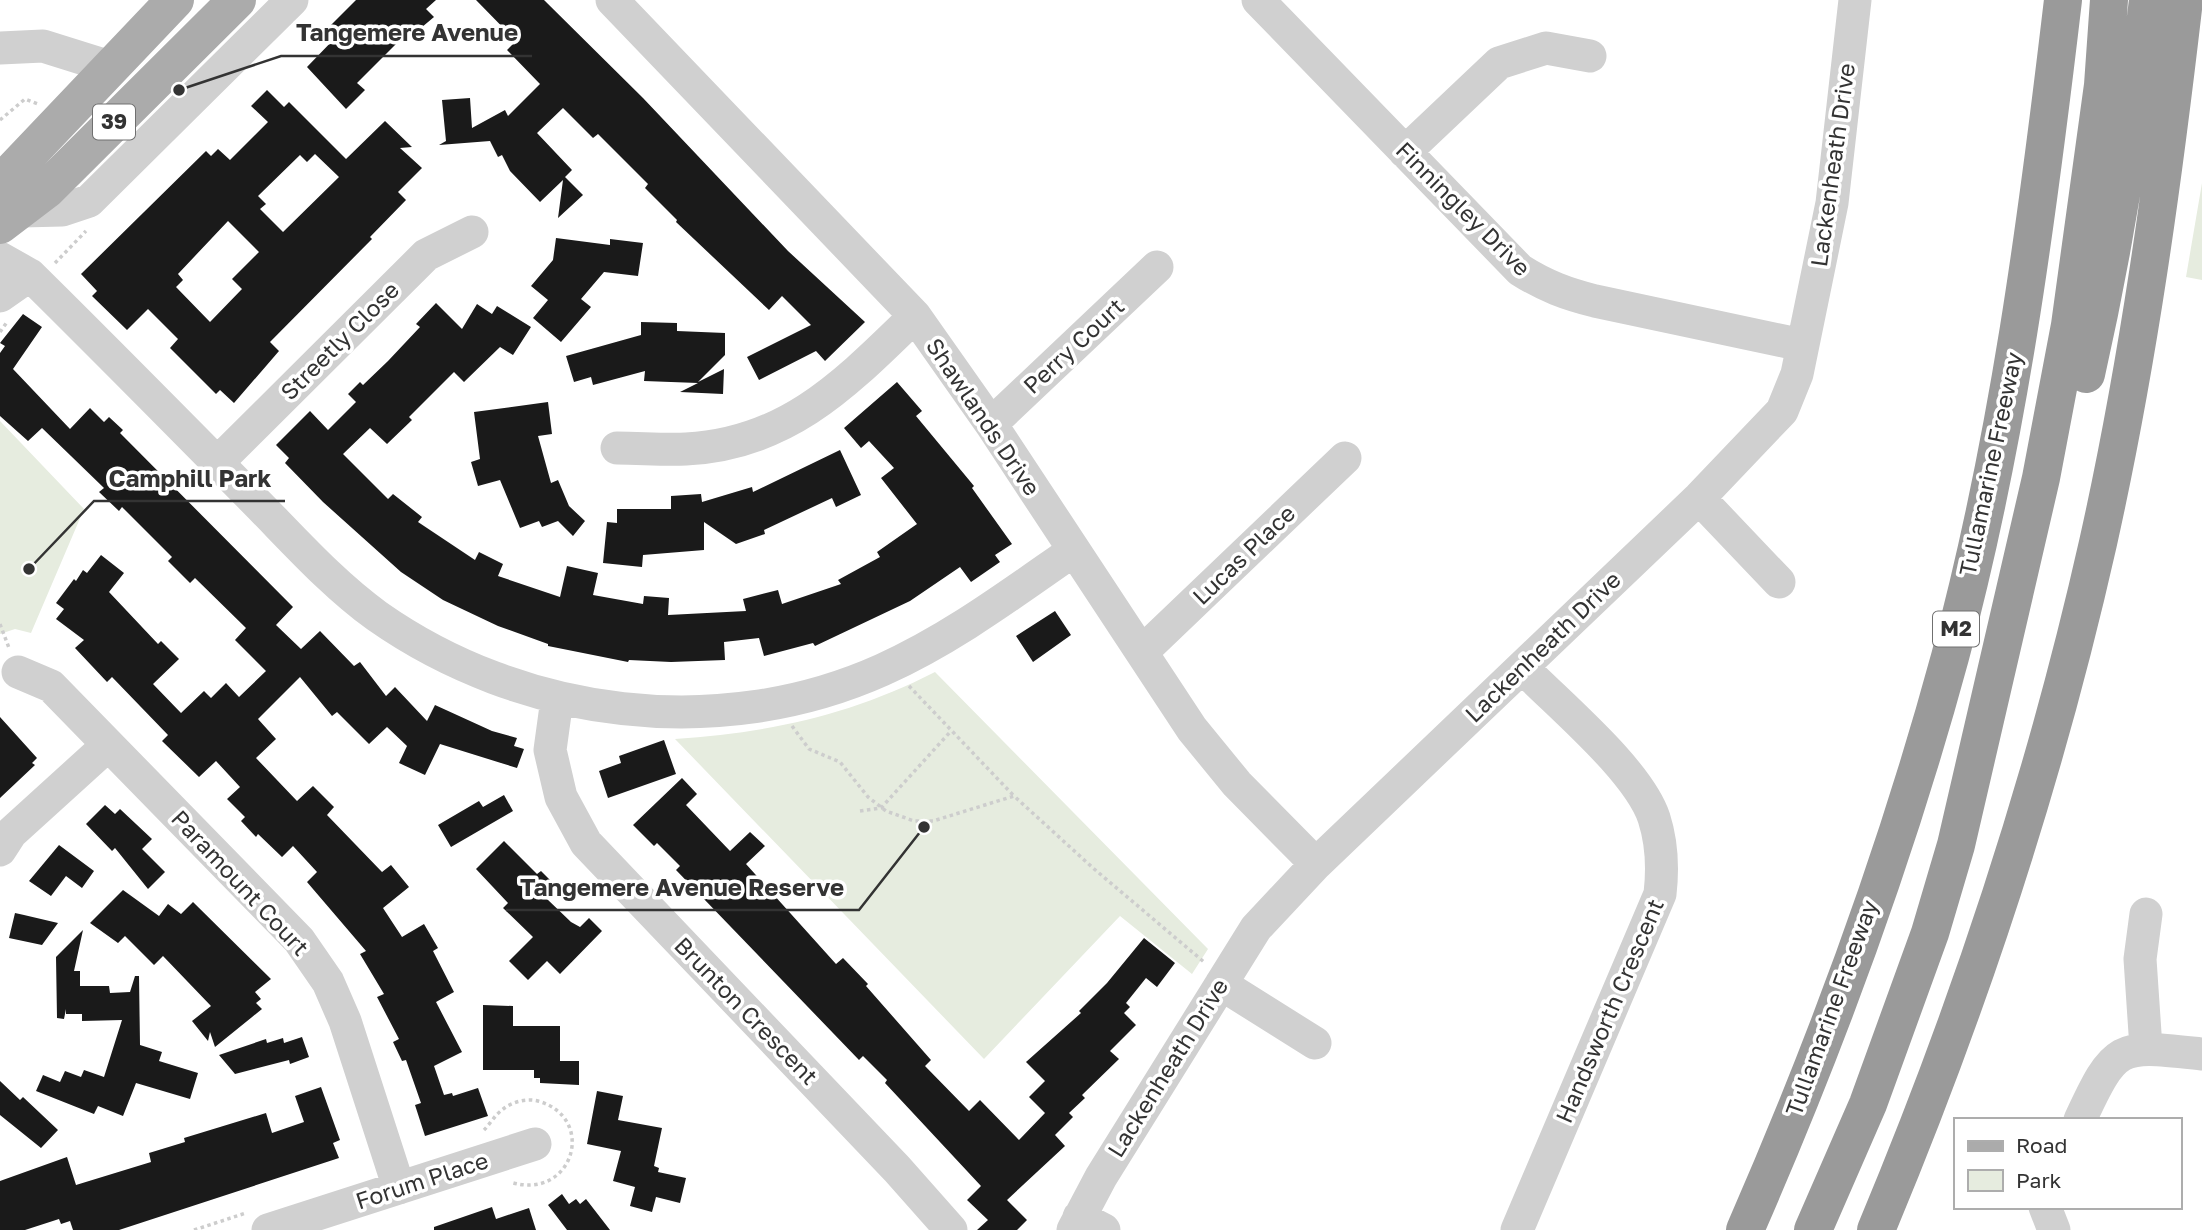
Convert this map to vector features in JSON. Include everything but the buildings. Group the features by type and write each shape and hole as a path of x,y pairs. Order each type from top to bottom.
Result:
{"highway":[{"name":"Tullamarine Freeway","path":"1745,1230 1823,1038 1864,924 1950,657 1986,505 2037,224 2063,0"},
{"name":"M2","path":"1813,1230 1868,1104 1930,933 1956,845 2039,490 2070,325 2103,85 2109,0"},
{"path":"1956,845 2054,518 2110,265 2135,120 2148,0"},
{"path":"1876,1230 1924,1116 1980,963 2057,702 2098,544 2143,306 2184,0"}],"main road":[{"name":"39","path":"8,210 110,67 175,0"},
{"name":"39","path":"8,210 214,7"}],"street":[{"path":"30,275 8,210 62,210 89,201 292,0"},
{"name":"Shawlands Drive","path":"612,0 915,316 991,424 1199,738 1237,784 1316,864"},
{"name":"Finningley Drive","path":"1258,0 1520,270 1541,284 1562,293 1595,301 1802,345"},
{"name":"Lackenheath Drive","path":"1085,1226 1222,980 1256,928 1316,864 1699,498 1782,411 1797,374 1832,203 1855,0"},
{"path":"0,48 43,46 110,67"},
{"path":"1405,152 1499,63 1526,52 1546,48 1590,55"},
{"name":"Streetly Close","path":"217,463 426,255 472,232"},
{"path":"0,258 30,275 325,570 377,616 444,656 557,699 621,708 698,713 780,702 880,671 928,647 973,620 1073,551"},
{"name":"Perry Court","path":"991,424 1157,267"},
{"path":"0,296 30,275"},
{"path":"617,448 687,449 751,438 788,423 823,402 855,375 915,316"},
{"name":"Lucas Place","path":"1142,652 1345,458"},
{"path":"1699,498 1779,582"},
{"name":"Handsworth Crescent","path":"1517,1230 1660,894 1662,874 1653,816 1642,794 1624,771 1522,667"},
{"name":"Paramount Court","path":"18,672 51,685 299,940 328,982 345,1020 399,1188"},
{"name":"Brunton Crescent","path":"557,699 550,750 561,797 586,843 897,1169 951,1230"},
{"path":"0,850 11,834 108,745"},
{"path":"2146,914 2140,959 2146,1048"},
{"path":"1222,980 1315,1043"},
{"path":"2082,1118 2102,1073 2129,1050 2146,1048 2202,1054"},
{"name":"Forum Place","path":"268,1230 535,1144"},
{"path":"2046,1209 2054,1230"}],"path":[{"path":"905,682 1014,796 1222,980"},
{"path":"780,702 800,741 818,755 840,762 868,797 881,808 914,821 933,821 1014,796"},
{"path":"860,811 881,808 951,731"}],"green space":[{"path":"2202,183 2202,280 2186,277"},
{"path":"0,421 84,509 31,633 15,629 0,634"},
{"path":"935,672 1208,949 1192,974 1120,916 984,1059 675,739 776,727 840,711 904,687"}],"place":[{"name":"Tangemere Avenue","path":"179,90"},
{"name":"Camphill Park","path":"29,569"},
{"name":"Tangemere Avenue Reserve","path":"924,827"}]}
